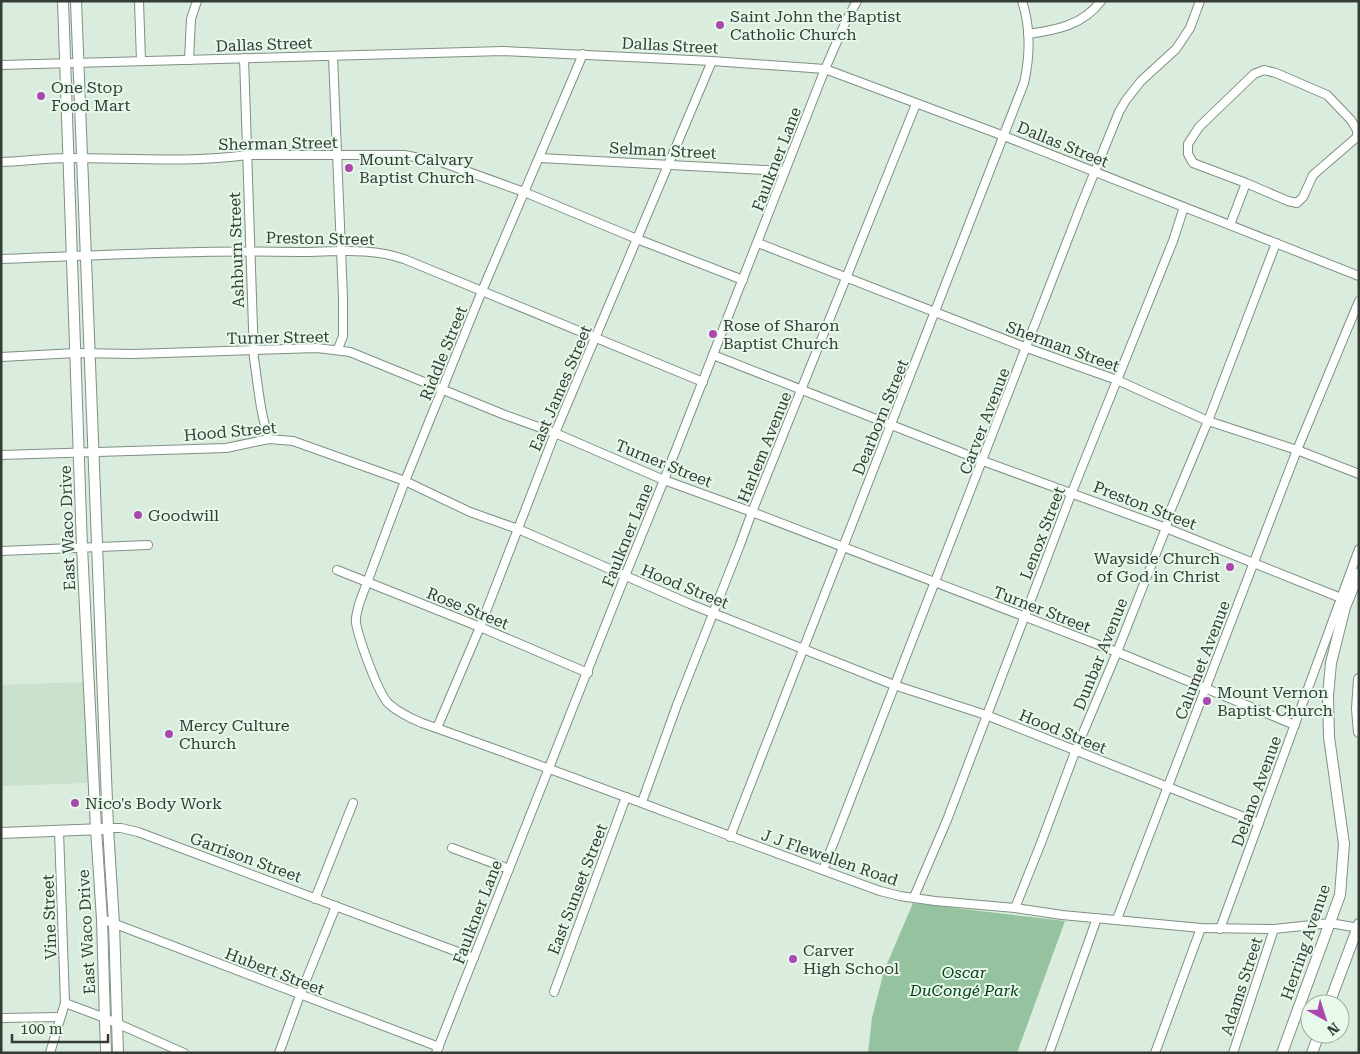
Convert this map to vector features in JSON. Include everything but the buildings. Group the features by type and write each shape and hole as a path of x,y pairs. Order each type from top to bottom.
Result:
{"main road":[{"name":"East Waco Drive","path":"63,1 82,548 102,919 106,1053"},
{"name":"East Waco Drive","path":"76,1 118,1053"},
{"name":"Herring Avenue","path":"1282,1053 1340,895 1344,844 1329,737 1327,709 1331,663 1345,607 1359,573"},
{"path":"1359,679 1357,709 1359,732"},
{"name":"Garrison Street","path":"1,833 108,828"},
{"path":"1333,994 1358,926"}],"street":[{"path":"139,1 141,61"},
{"path":"189,60 191,19 197,1"},
{"name":"Faulkner Lane","path":"437,1050 508,868 588,673 785,171 846,21 857,1"},
{"name":"Dearborn Street","path":"730,837 1024,84 1028,58 1028,34 1022,1"},
{"path":"1028,34 1054,30 1073,24 1087,15 1101,1"},
{"name":"Carver Avenue","path":"823,870 894,684 1120,112 1126,100 1141,81 1176,49 1190,28 1200,1"},
{"name":"Dallas Street","path":"1,65 473,51 583,54 826,69 1004,136 1359,276"},
{"name":"Riddle Street","path":"371,666 356,620 366,582 482,292 583,54"},
{"path":"333,56 343,336 338,350"},
{"name":"Ashburn Street","path":"244,58 254,350 260,400 269,439"},
{"name":"East James Street","path":"437,728 480,627 555,433 712,61"},
{"path":"1264,70 1276,73 1328,95 1351,120 1357,130 1357,137 1313,175 1304,197 1297,203 1246,183 1193,163 1188,154 1188,144 1199,127 1254,74 1264,70"},
{"name":"Harlem Avenue","path":"642,802 677,705 752,512 916,104"},
{"name":"Sherman Street","path":"1,162 69,158 125,160 247,155 404,155 441,162 524,192 743,280"},
{"name":"Selman Street","path":"540,158 785,171"},
{"path":"1230,225 1246,183"},
{"name":"Lenox Street","path":"914,897 947,820 1072,492 1173,241 1184,207"},
{"name":"Sherman Street","path":"758,243 1027,348 1117,380 1208,420 1297,450 1359,474"},
{"name":"Dunbar Avenue","path":"1016,908 1075,752 1166,528 1169,514 1208,420 1276,243"},
{"name":"Preston Street","path":"1,259 250,251 374,252 394,255 703,382"},
{"name":"Calumet Avenue","path":"1117,919 1255,564 1297,450 1359,301"},
{"name":"Turner Street","path":"1,357 76,353 133,354 318,348 338,350 363,356 505,415 555,433 664,480 1117,652 1206,687 1294,725"},
{"name":"Preston Street","path":"713,355 983,461 1166,528 1341,598"},
{"name":"Hood Street","path":"1,455 226,448 269,439 293,441 405,481 470,512 518,529 714,613 894,684 986,715 1075,752 1259,823"},
{"path":"1,551 148,544"},
{"name":"Delano Avenue","path":"1220,929 1359,549"},
{"name":"Rose Street","path":"337,570 480,627 588,673"},
{"name":"J J Flewellen Road","path":"371,666 380,690 388,703 405,716 880,891 935,902 1016,908 1062,915 1201,928 1274,929 1330,923 1358,926"},
{"name":"East Sunset Street","path":"554,992 626,797"},
{"path":"315,898 353,803"},
{"name":"Garrison Street","path":"108,828 121,828 138,832 474,958"},
{"name":"Vine Street","path":"59,831 65,1003"},
{"path":"452,848 508,868"},
{"path":"279,1053 336,906"},
{"path":"1049,1053 1096,918"},
{"name":"Hubert Street","path":"102,919 437,1050"},
{"path":"1155,1053 1201,928"},
{"name":"Adams Street","path":"1233,1053 1274,929"},
{"path":"50,1053 65,1003 105,1018 184,1053"},
{"path":"1,1018 60,1016"}],"shaded area":[{"path":"84,682 88,783 1,786 1,685"}],"green space":[{"name":"Oscar DuCongé Park","path":"913,903 1065,921 1017,1053 868,1053 872,1018 884,971"}],"place":[{"name":"Saint John the Baptist Catholic Church","path":"720,25"},
{"name":"One Stop Food Mart","path":"41,96"},
{"name":"Mount Calvary Baptist Church","path":"349,168"},
{"name":"Rose of Sharon Baptist Church","path":"713,334"},
{"name":"Goodwill","path":"138,515"},
{"name":"Wayside Church of God in Christ","path":"1230,567"},
{"name":"Mount Vernon Baptist Church","path":"1207,701"},
{"name":"Mercy Culture Church","path":"169,734"},
{"name":"Nico's Body Work","path":"75,803"},
{"name":"Carver High School","path":"793,959"}]}
